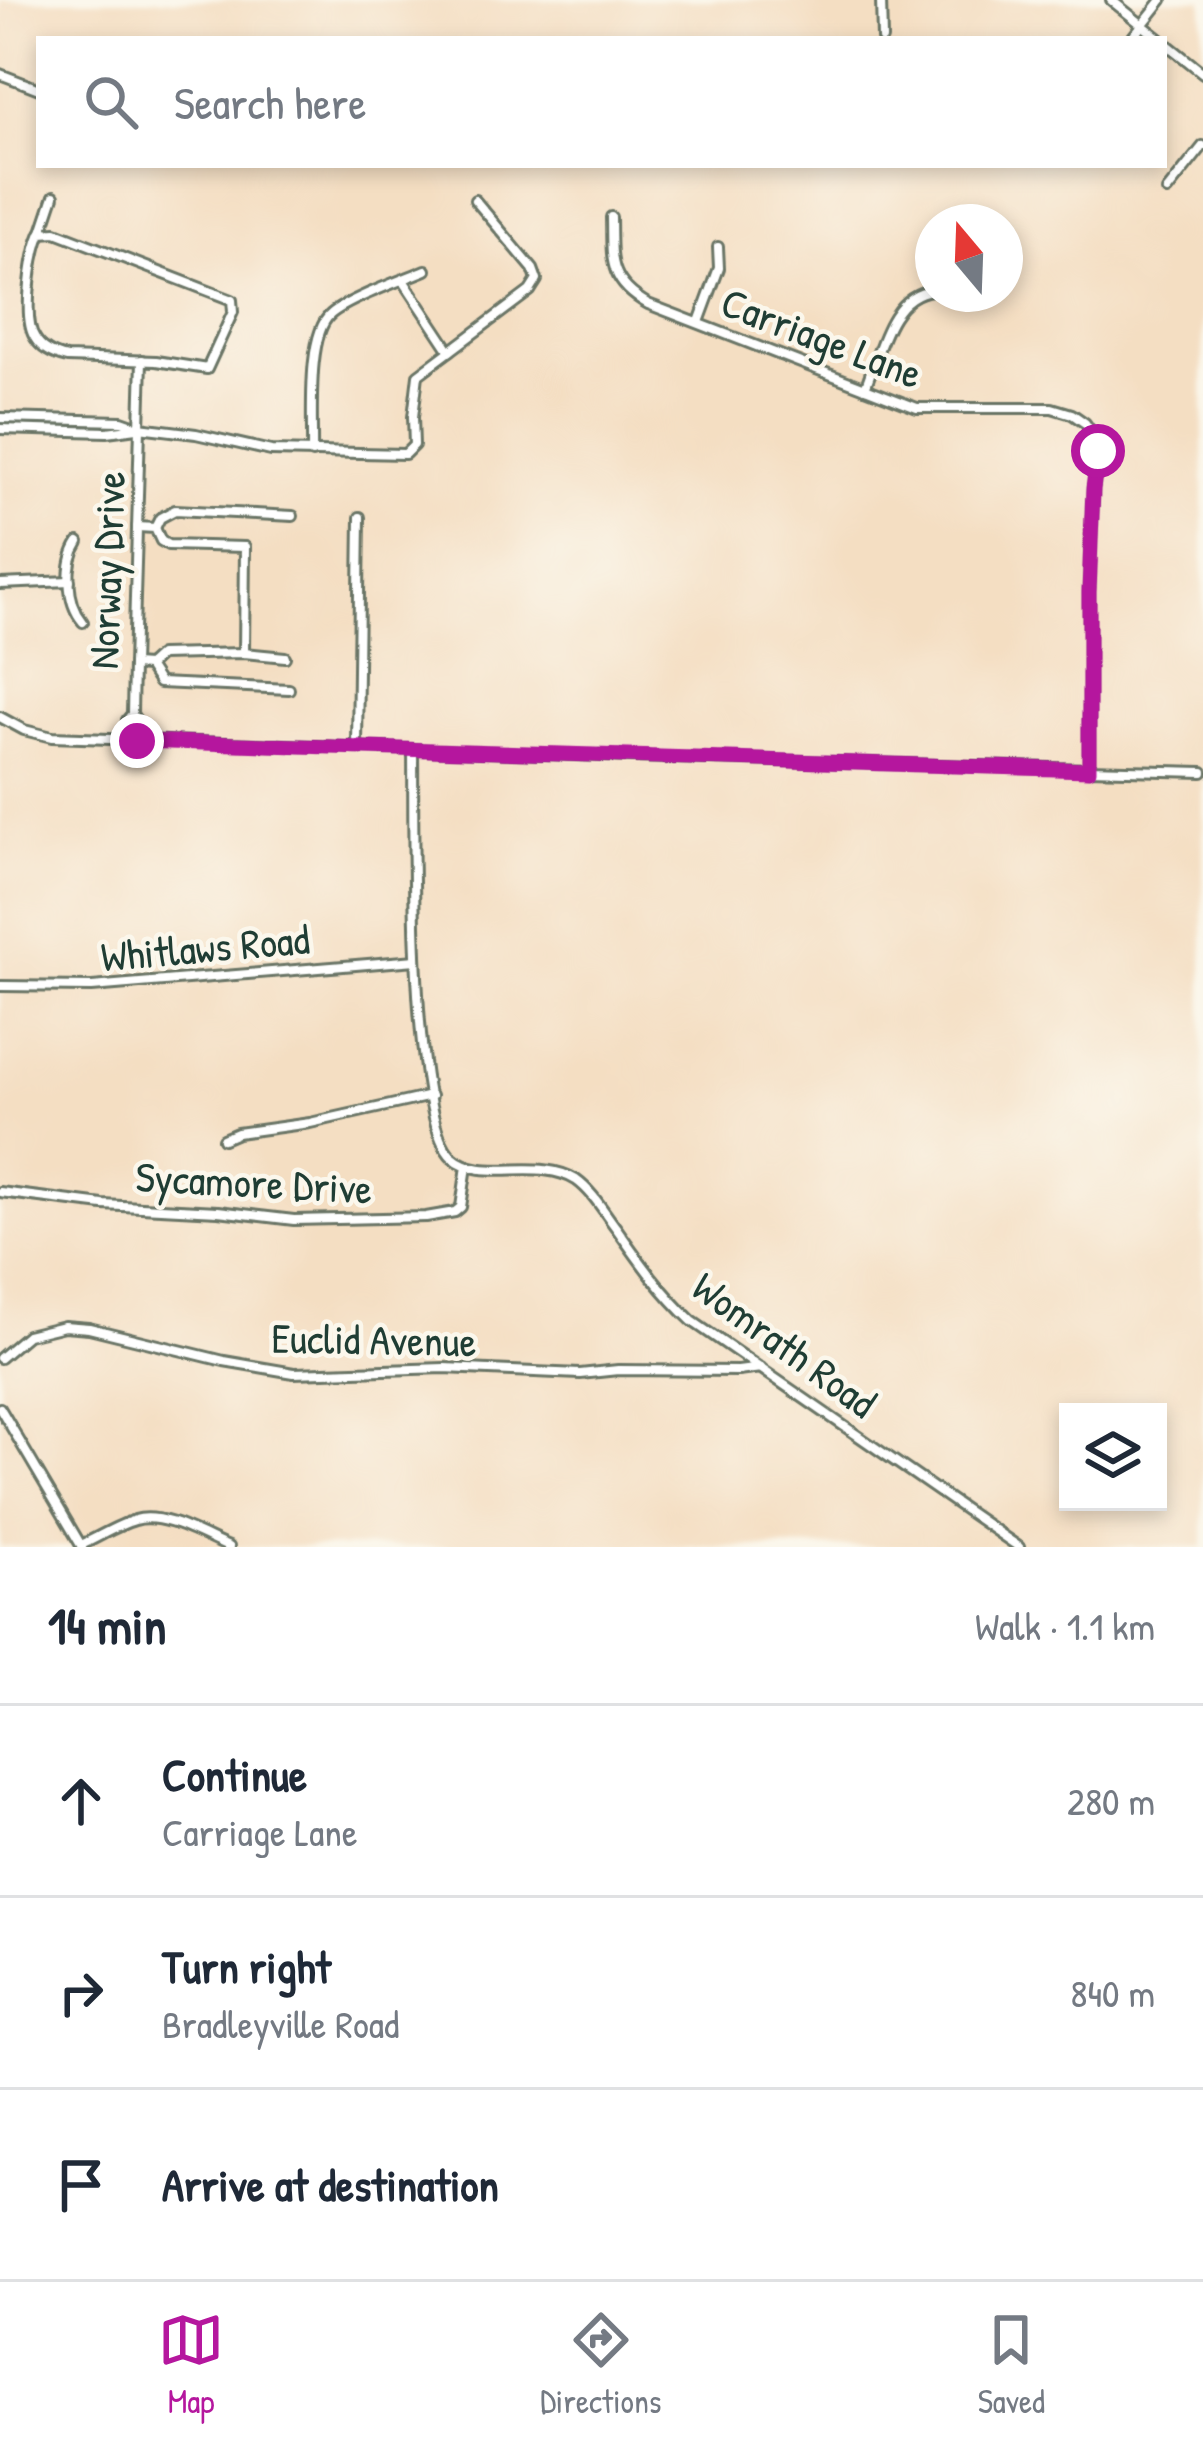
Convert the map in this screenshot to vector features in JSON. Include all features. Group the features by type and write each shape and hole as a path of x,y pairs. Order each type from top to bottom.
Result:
{"street":[{"path":"881,0 881,36"},
{"path":"1111,0 1156,36"},
{"path":"1133,36 1162,0"},
{"path":"1167,45 1203,74"},
{"path":"0,74 36,88"},
{"path":"1167,191 1203,146"},
{"path":"41,233 56,232 232,300 233,312 207,369 142,360 67,358 49,352 34,338 29,318 33,259 41,233 54,196"},
{"path":"0,418 122,421 271,452 409,452 414,445 416,379 424,368 530,291 537,280 533,268 475,200"},
{"name":"Carriage Lane","path":"610,217 612,265 624,287 647,304 926,410 1058,409 1078,418 1094,436 1099,459 1092,507 1089,770"},
{"path":"699,322 719,268 718,248"},
{"path":"312,453 319,329 335,310 426,270"},
{"path":"404,280 450,351"},
{"path":"865,388 896,313 915,295"},
{"name":"Norway Drive","path":"132,740 127,720 132,714 142,360"},
{"path":"0,429 126,432 139,428"},
{"path":"155,528 160,518 175,510 293,516"},
{"path":"357,746 360,517"},
{"path":"137,527 155,528"},
{"path":"155,528 161,541 169,545 245,547 244,653"},
{"path":"79,542 71,558 71,581 74,608 83,622"},
{"path":"0,584 71,581"},
{"path":"133,665 148,666 160,655 284,657"},
{"path":"148,666 159,683 289,689"},
{"path":"0,717 23,730 52,737 1203,772"},
{"path":"413,750 416,960 431,1096 442,1144 467,1166"},
{"name":"Whitlaws Road","path":"0,986 92,987 416,960"},
{"path":"223,1139 431,1096"},
{"name":"Sycamore Drive","path":"0,1192 293,1220 426,1217 461,1207 467,1166"},
{"name":"Womrath Road","path":"467,1166 536,1168 574,1179 678,1307 1019,1547"},
{"name":"Euclid Avenue","path":"0,1358 27,1335 64,1326 295,1373 444,1369 580,1374 761,1368"},
{"path":"0,1408 82,1546 148,1517 228,1547"}],"route":[{"path":"137,741 1089,770 1089,592 1098,451"}]}
